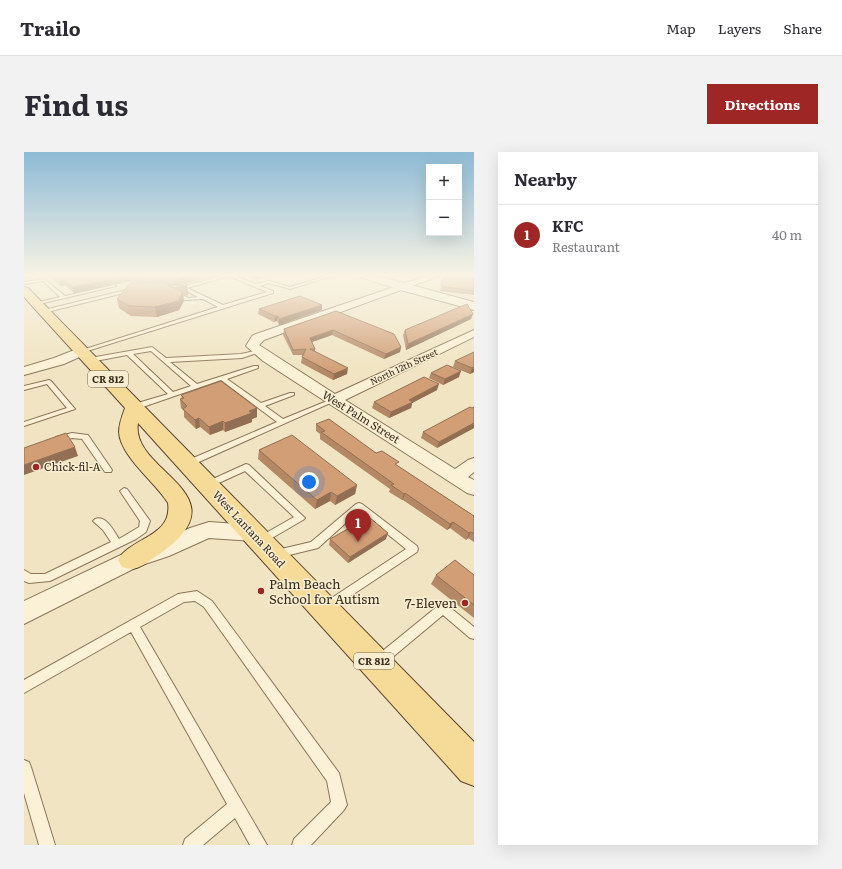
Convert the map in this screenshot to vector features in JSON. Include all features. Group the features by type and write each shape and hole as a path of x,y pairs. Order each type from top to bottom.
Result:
{"main road":[{"name":"West Lantana Road","path":"40,308 474,768"},
{"path":"124,552 170,532 180,518 180,509 176,499 130,442 128,430 134,408"}],"street":[{"path":"255,347 260,337 344,307"},
{"name":"North 12th Street","path":"334,400 474,334"},
{"name":"West Palm Street","path":"255,347 334,400 474,489"},
{"path":"24,362 53,354 86,356"},
{"path":"24,371 59,361 86,356"},
{"path":"455,477 474,464"},
{"path":"24,613 124,552 161,550 204,531 262,543"}],"lane":[{"path":"86,356 221,307"},
{"path":"165,360 242,356 255,347"},
{"path":"86,356 128,353 152,349 196,387"},
{"path":"128,353 173,395"},
{"path":"134,408 256,367"},
{"path":"222,378 282,422"},
{"path":"24,388 49,382 71,410 24,424"},
{"path":"24,392 42,384"},
{"path":"259,406 292,394"},
{"path":"188,464 334,400"},
{"path":"59,439 79,434 85,437 108,470"},
{"path":"207,485 246,467 300,518 262,543"},
{"path":"24,574 29,580 46,578 124,552 143,529 145,521 124,491"},
{"path":"262,543 314,544 359,506 413,549 324,609"},
{"path":"98,521 106,527 124,552"},
{"path":"24,687 182,597 197,596 208,604 334,778 339,805 300,845"},
{"path":"376,664 443,608 474,634"},
{"path":"133,625 259,845"},
{"path":"24,767 47,845"},
{"path":"191,845 237,806"}],"building":[{"path":"264,307 315,307 279,319 278,316 259,309"},
{"path":"459,307 469,307 473,314 408,344 405,330"},
{"path":"336,311 394,334 401,347 386,354 333,330 310,338 315,349 310,349 348,368 334,374 302,357 306,349 293,350 284,329"},
{"path":"474,352 474,367 472,368 455,361"},
{"path":"447,365 461,371 445,379 431,373"},
{"path":"424,377 439,384 409,400 413,402 391,412 374,402"},
{"path":"221,381 257,408 249,411 252,413 225,423 223,421 209,427 199,418 195,420 183,409 187,406 180,399 184,398 181,395"},
{"path":"470,407 474,407 474,423 439,442 423,432"},
{"path":"329,419 376,453 382,451 399,462 395,464 474,516 474,534 471,532 469,533 453,522 450,524 405,493 404,494 391,485 394,484 321,432 325,431 316,424"},
{"path":"66,433 75,447 24,465 24,448"},
{"path":"292,435 357,485 337,496 331,492 317,500 259,450"},
{"path":"369,517 388,533 350,557 330,539"},
{"path":"455,560 474,575 474,605 436,575"}],"place":[{"name":"Chick-fil-A","path":"36,467"},
{"name":"KFC","path":"358,542"},
{"name":"Palm Beach School for Autism","path":"261,591"},
{"name":"7-Eleven","path":"465,603"}]}
